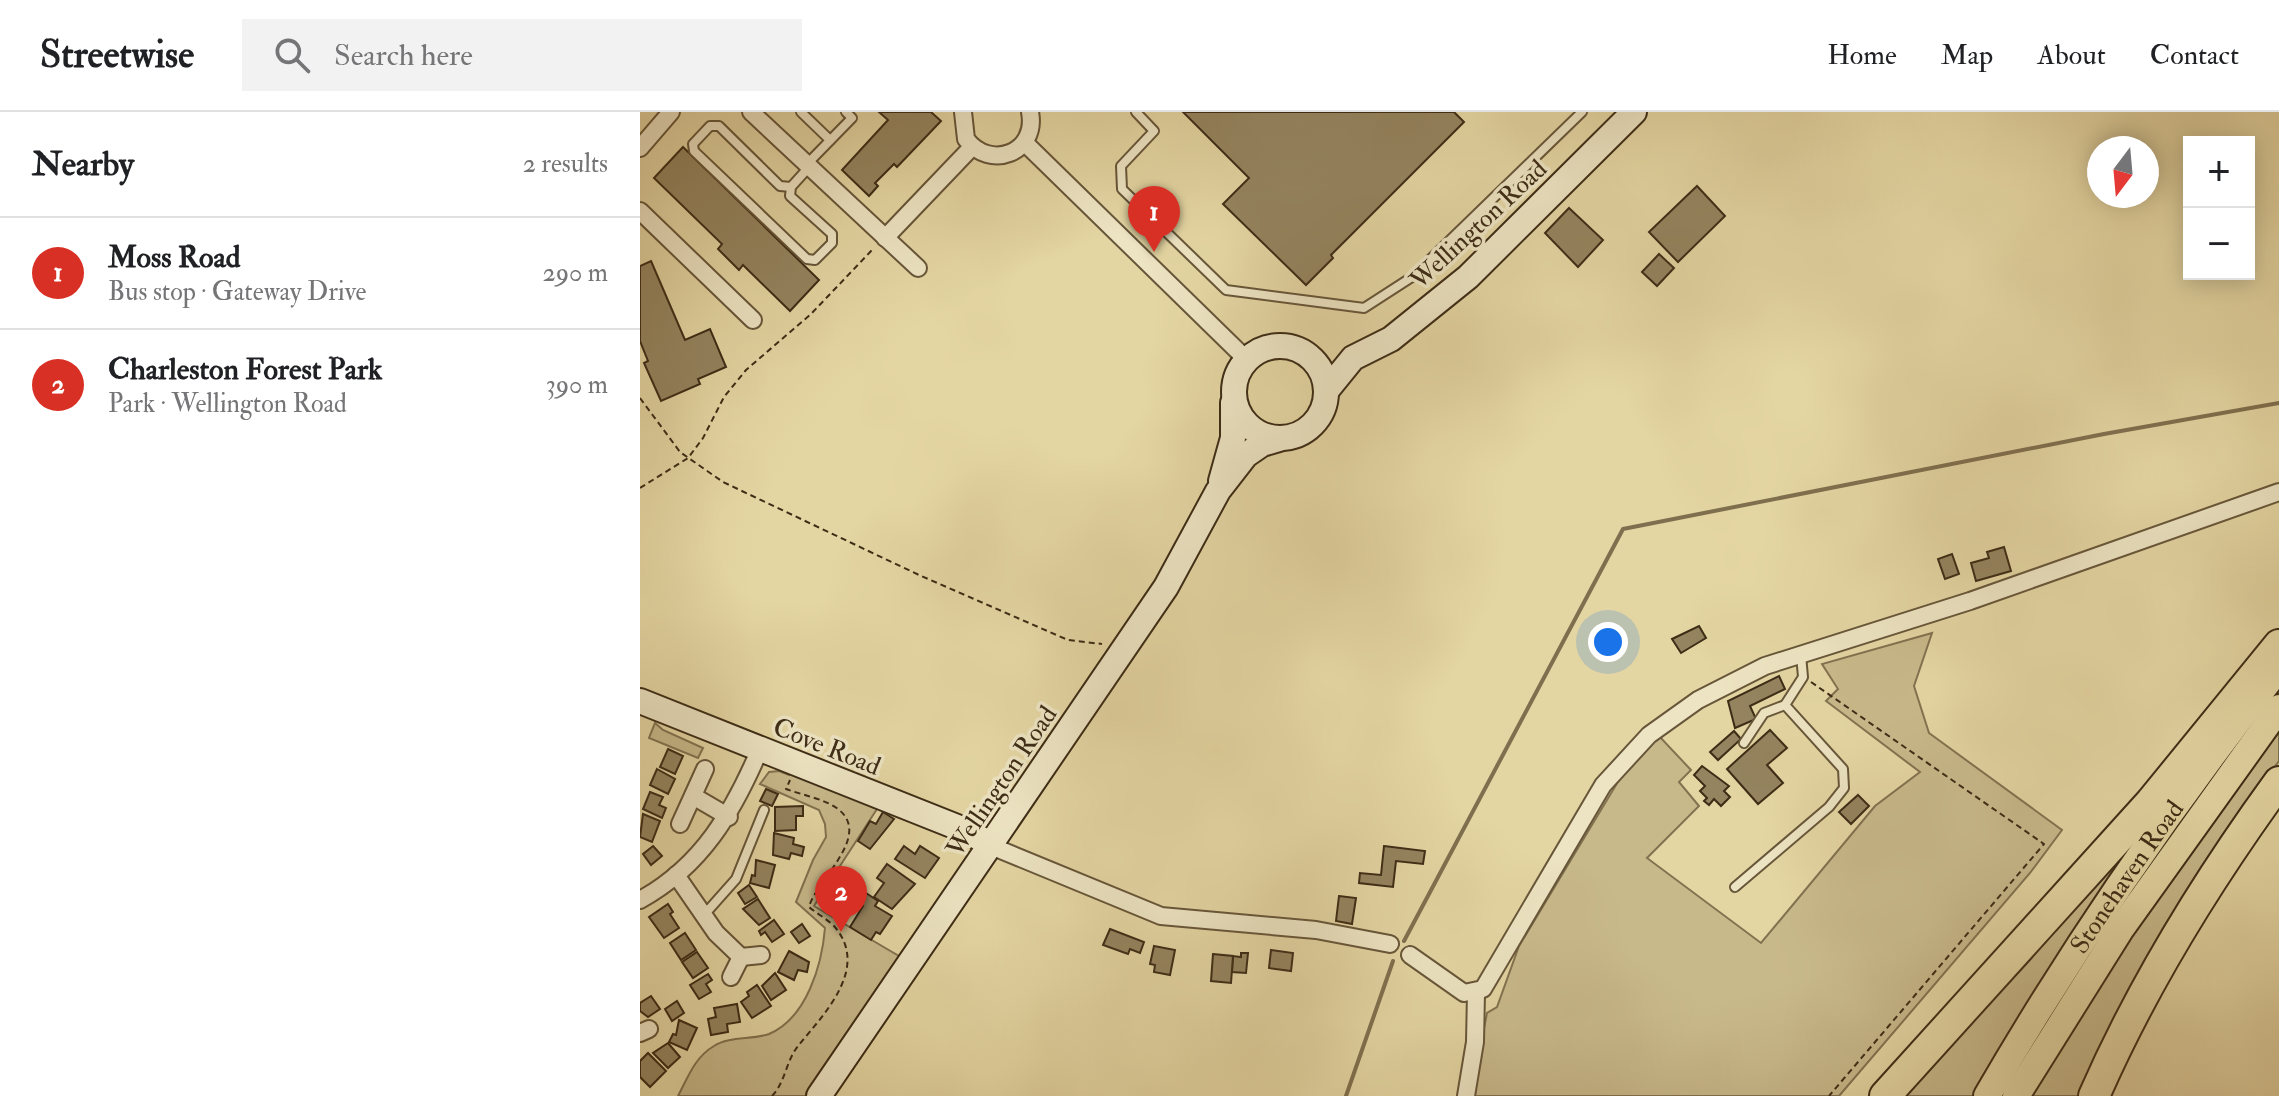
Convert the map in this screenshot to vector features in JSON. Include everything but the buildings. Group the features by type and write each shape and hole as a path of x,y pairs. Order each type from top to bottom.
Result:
{"highway":[{"path":"2104,854 2158,779 2279,629"},
{"path":"1885,1096 2016,955 2151,802 2279,645"},
{"path":"2094,1096 2131,1015 2170,946 2279,782"}],"main road":[{"name":"Stonehaven Road","path":"1987,1096 2133,866 2193,778 2279,668"},
{"name":"Stonehaven Road","path":"2016,1096 2120,930 2279,708"}],"street":[{"path":"640,148 671,112"},
{"path":"751,112 918,268"},
{"path":"963,112 962,129 972,147 993,157 1005,156 1025,143 1032,124 1030,112"},
{"name":"Wellington Road","path":"1327,390 1353,358 1391,339 1468,277 1634,112"},
{"path":"1025,143 1246,359"},
{"path":"885,238 972,147"},
{"path":"640,211 753,320"},
{"name":"Wellington Road","path":"1310,356 1346,354 1391,339"},
{"path":"1270,346 1298,349 1310,356 1324,377 1327,390 1325,402 1313,424 1303,432 1279,439 1255,431 1245,423 1234,400 1233,385 1246,359 1270,346"},
{"name":"Wellington Road","path":"1218,491 1233,438 1234,400"},
{"name":"Wellington Road","path":"819,1096 1166,587 1218,491 1246,455 1262,444 1279,439"},
{"path":"1410,955 1459,990 1476,993 1485,986 1580,820 1625,758 1698,700 1765,666 2044,576 2279,492"},
{"name":"Cove Road","path":"640,701 972,833 991,846"},
{"path":"640,900 676,875 706,847 729,817 760,749"},
{"path":"680,824 705,769"},
{"path":"693,796 729,817"},
{"path":"991,846 1161,916 1316,930 1390,944"},
{"path":"676,875 704,915 741,957"},
{"path":"741,957 761,955"},
{"path":"731,977 741,957"},
{"path":"1466,1096 1475,1042 1476,993"}],"lane":[{"path":"801,112 830,140"},
{"path":"791,187 780,186 719,126 710,126 693,144 694,151 807,259 815,260 832,243 832,234 790,196 791,187 852,118 846,112"},
{"path":"1136,112 1154,131 1121,166 1122,189 1226,290 1364,308 1412,277 1582,112"},
{"path":"1744,743 1764,713 1785,705 1803,677 1801,655"},
{"path":"1735,887 1829,807 1844,788 1843,769 1785,705"},
{"path":"704,915 736,879 764,810"}],"path":[{"path":"640,488 664,476 688,458 703,438 724,397 746,370 811,314 885,238"},
{"path":"640,398 688,458 723,482 919,575 1068,640 1123,650"},
{"path":"1803,677 2044,844 1829,1096"},
{"path":"772,1096 796,1048 832,1006 845,978 848,959 833,926 809,907 845,847 849,833 845,816 836,807 786,789 792,775"}],"shaded area":[{"path":"1932,633 1914,686 1929,733 2062,830 2030,873 1839,1096 1471,1096 1487,1013 1497,1007 1519,946 1622,775 1659,736 1691,770 1679,782 1699,806 1647,858 1761,943 1875,806 1920,772 1826,701 1838,689 1822,664"},
{"path":"655,723 663,730 703,748 698,758 649,738"},
{"path":"2279,725 2279,761 2248,804 2081,1096 2028,1096 2125,942"},
{"path":"779,771 789,775 791,772 877,809 814,906 899,956 902,952 906,955 806,1096 678,1096 697,1062 714,1046 769,1034 782,1026 803,1003 816,973 825,928 796,902 826,837 825,824 819,810 760,784 769,772"},
{"path":"2109,868 2113,868 2115,877 1975,1096 1901,1096 2028,962"}],"waterway":[{"path":"1404,941 1623,529 2104,434 2279,403"},
{"path":"1346,1096 1393,961"}],"place":[{"name":"Moss Road","path":"1154,252"},
{"name":"Charleston Forest Park","path":"841,932"}]}
